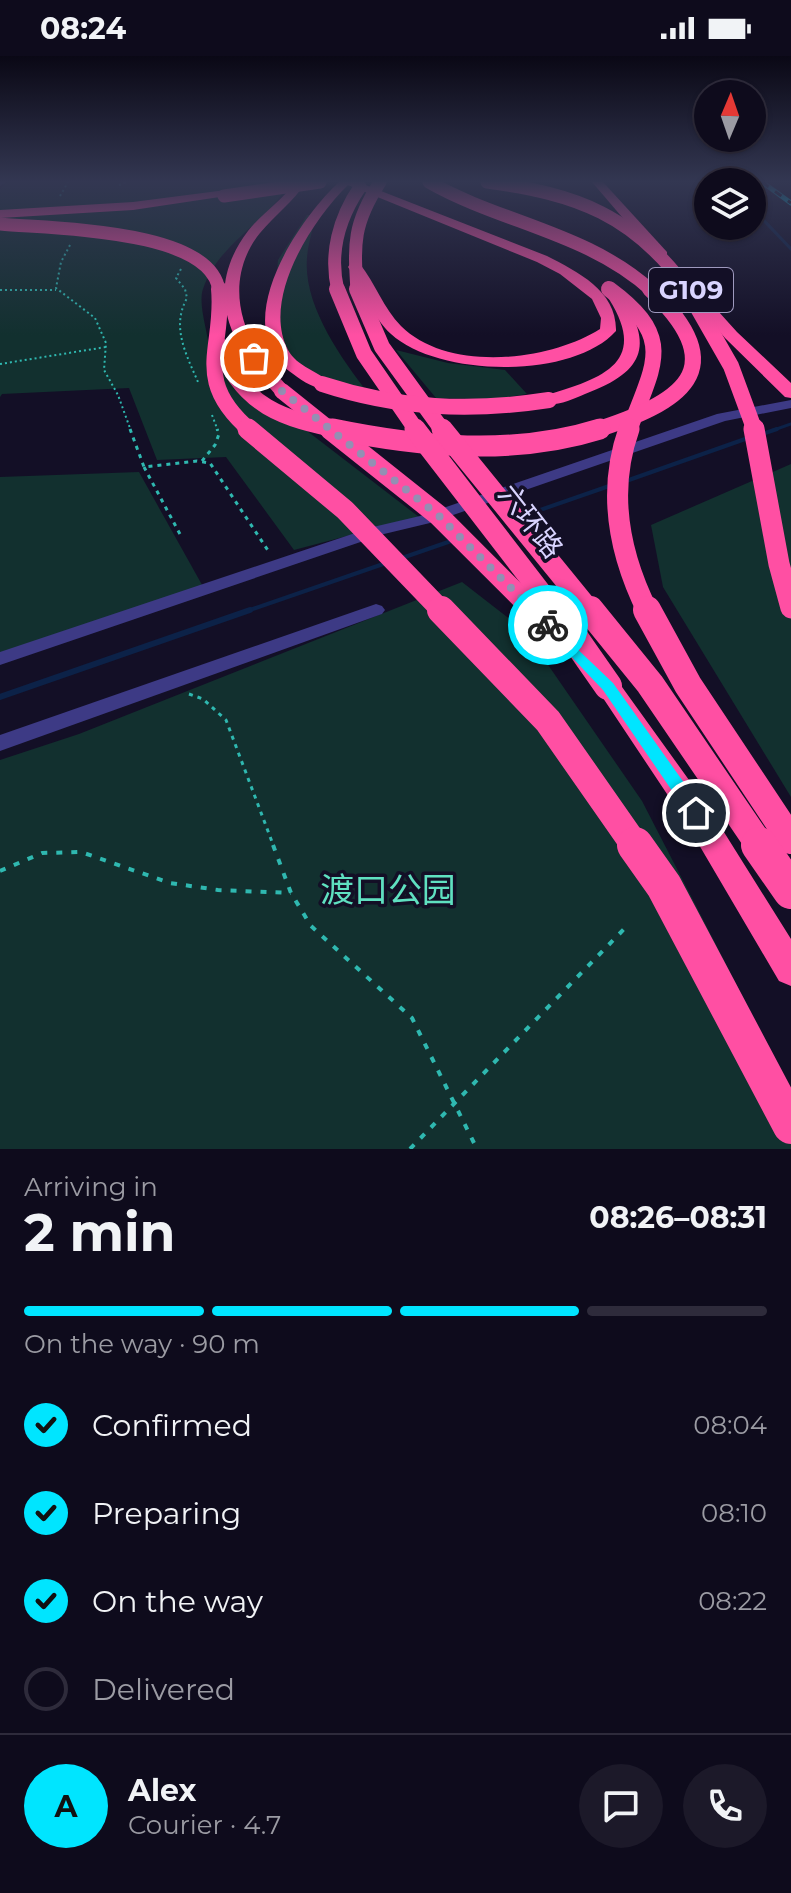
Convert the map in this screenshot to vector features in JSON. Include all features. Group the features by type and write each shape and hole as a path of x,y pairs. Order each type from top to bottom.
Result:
{"highway":[{"path":"110,233 164,243 207,266 218,281 220,300 212,358 214,378 246,427 345,510 548,721 664,886 791,1126"},
{"path":"254,233 238,255 229,283 232,313 266,376 438,515 608,686"},
{"path":"302,233 294,247 278,293 276,331 280,352 293,365 322,384 379,402 444,409 500,408 581,392 621,369 631,356 635,342 630,318 609,289"},
{"name":"六环路","path":"338,233 335,268 337,293 364,354 416,429 544,594 608,686 696,813 791,970"},
{"name":"六环路","path":"356,233 357,293 382,347 443,431 650,684 734,802 791,891"},
{"path":"476,233 609,289 626,300 650,330 655,350 654,369 636,409 620,460 616,498 620,535 635,582 658,632 791,840"},
{"path":"355,267 370,285 396,331 431,350 497,361 568,354 597,341 608,331 611,319 606,308 574,273 479,233"},
{"path":"216,339 231,374 258,403 277,413 379,440 491,445 563,438 632,421 678,392 691,378 695,363 690,341 680,320 639,278 549,233"},
{"path":"637,233 676,271 727,360 754,428 791,608"},
{"name":"G109","path":"641,233 720,324 791,393"}],"street":[{"path":"0,659 379,530 424,520 722,417 791,404"},
{"path":"0,743 48,729 164,684 376,610"}],"path":[{"path":"76,239 61,262 55,283 58,290 95,318 106,347 104,370 118,395 144,467 181,536"},
{"path":"187,262 177,274 187,298 178,309 179,328 198,382"},
{"path":"0,290 58,290"},
{"path":"0,364 106,347"},
{"path":"202,462 219,434 208,406"},
{"path":"144,467 210,463 279,565"},
{"path":"164,684 203,699 226,720 291,893 311,926 412,1018 477,1149"},
{"path":"0,871 42,853 81,852 170,883 218,890 291,893"},
{"path":"410,1149 627,926"}],"green space":[{"path":"0,233 245,233 221,258 203,289 203,317 209,346 276,407 419,517 294,550 226,457 157,460 129,388 2,394 0,397"},
{"path":"295,233 311,233 307,276 317,312 336,347 368,393 313,381 272,338 278,260"},
{"path":"396,350 448,363 505,370 527,394 495,399 436,398"},
{"path":"791,464 791,797 663,587 651,525"},
{"path":"139,472 206,592 0,663 0,477"},
{"name":"渡口公园","path":"462,582 524,630 642,801 745,1001 791,1121 791,1149 0,1149 0,760 79,734"}],"waterway":[{"path":"776,233 791,249"},
{"path":"771,431 791,424"},
{"path":"771,431 777,429"},
{"path":"762,434 771,431"},
{"path":"626,481 748,438"},
{"path":"520,517 612,485"},
{"path":"399,559 454,540"},
{"path":"244,612 389,562"},
{"path":"0,697 250,610"}],"way so far":[{"path":"254,358 266,376 282,391 438,515 548,625"}],"route":[{"path":"548,625 608,686 696,813"}]}
